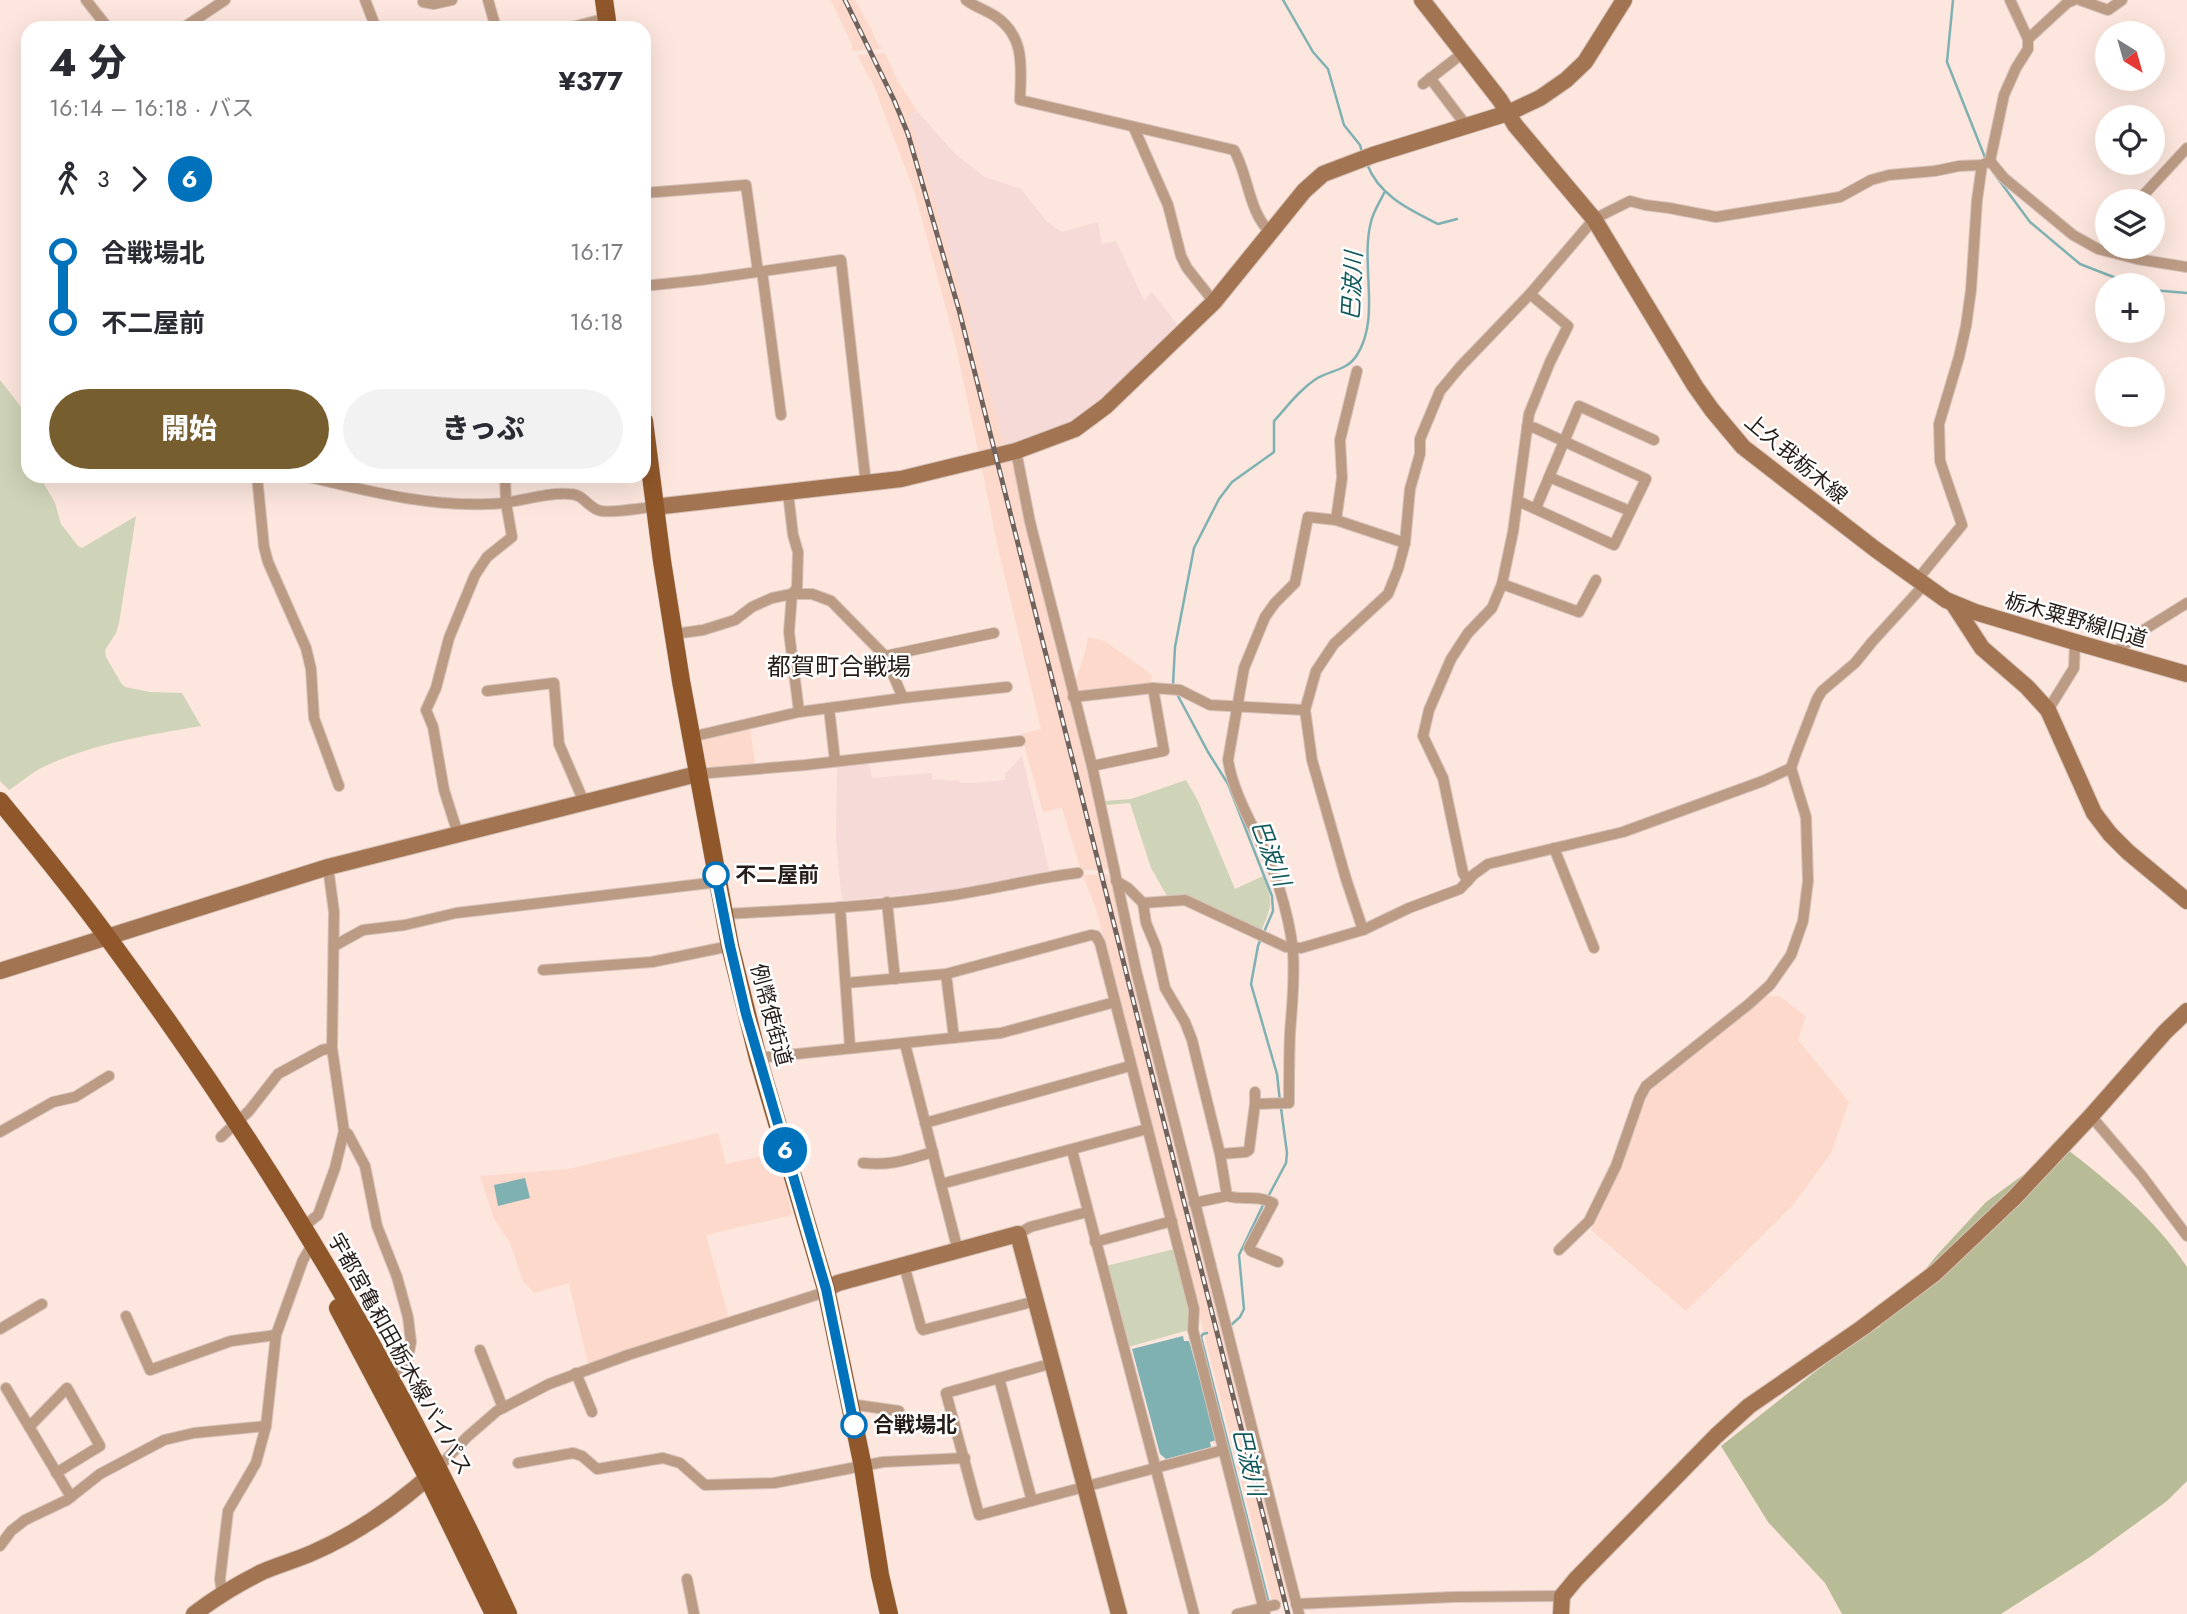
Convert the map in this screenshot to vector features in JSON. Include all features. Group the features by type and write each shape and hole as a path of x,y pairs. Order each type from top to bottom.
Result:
{"main road":[{"path":"604,0 607,21"},
{"name":"例幣使街道","path":"651,481 697,774 723,914 758,1058 826,1289 863,1467 889,1614"},
{"name":"宇都宮亀和田栃木線バイパス","path":"0,801 107,936 238,1123 303,1227 310,1248 508,1614"},
{"name":"宇都宮亀和田栃木線バイパス","path":"238,1123 271,1188 390,1377 494,1614"}],"street":[{"path":"86,0 102,21"},
{"path":"194,21 225,0"},
{"path":"365,0 373,21"},
{"path":"424,2 433,4 452,0"},
{"path":"488,0 494,21"},
{"path":"966,0 996,16 1013,36 1022,56 1020,100 1234,150 1242,167 1253,206 1271,233"},
{"name":"上久我栃木線","path":"1422,0 1516,124 1594,219 1695,386 1727,429 1766,466 1954,605 1982,648 2027,687 2048,710 2094,813 2110,834 2187,901"},
{"path":"335,483 392,496 480,504 506,503 544,495 580,495 593,508 603,511 788,493 928,474 1016,451 1065,434 1095,415 1148,368 1214,302 1304,191 1323,174 1508,113 1540,98 1576,72 1595,48 1625,0"},
{"path":"1559,1250 1589,1221 1616,1166 1646,1086 1749,1004 1770,985 1791,955 1803,921 1808,881 1805,817 1791,768 1812,710 1822,691 1856,663 1921,583 1962,525 1940,461 1939,424 1966,326 1977,200 2004,95 2028,49 2028,39 2011,0"},
{"path":"2028,39 2067,3 2074,0"},
{"path":"2080,0 2108,10 2122,0"},
{"path":"1463,53 1427,81 1462,120 1464,126"},
{"path":"1134,128 1168,205 1181,257 1214,302"},
{"path":"2149,189 2187,148"},
{"path":"1363,930 1312,760 1305,710 1316,671 1334,644 1388,594 1405,543 1410,489 1420,454 1420,439 1440,391 1530,294 1594,219 1630,201 1716,217 1840,197 1871,180 1889,175 1986,163 2073,235 2095,247"},
{"path":"651,192 746,185 780,415"},
{"path":"2137,259 2187,267"},
{"path":"651,285 841,260 866,484"},
{"path":"1468,881 1463,873 1443,778 1423,736 1429,710 1451,659 1468,633 1492,608 1502,584 1518,501 1529,414 1569,326 1530,294"},
{"path":"1336,520 1342,478 1340,440 1357,371"},
{"path":"1535,509 1578,406 1654,440"},
{"path":"1518,501 1614,545 1646,480 1535,428 1527,427"},
{"path":"1016,451 1030,522 1092,766 1136,970 1298,1609 1453,1597 1562,1596"},
{"path":"1549,477 1630,511"},
{"path":"258,483 268,562 306,648 314,718 339,786"},
{"path":"458,834 444,790 433,727 426,710 436,688 449,638 475,575 487,557 512,537 505,483"},
{"path":"788,493 798,552 797,588 793,594 789,632 799,712"},
{"path":"1220,1154 1246,1153 1249,1150 1255,1098 1289,1103 1293,949 1278,882 1267,852 1230,775 1228,760 1244,668 1265,617 1296,579 1308,517 1336,520 1405,543"},
{"path":"1502,584 1579,612 1596,580"},
{"path":"674,634 703,630 735,620 752,607 772,598 812,594 831,601 885,656 902,698"},
{"path":"2114,653 2142,631 2187,603"},
{"name":"栃木粟野線旧道","path":"1954,605 2187,674"},
{"path":"885,656 994,633"},
{"path":"2048,710 2074,668 2075,642"},
{"path":"487,691 554,683 559,744 584,802"},
{"path":"691,737 799,712 1007,687"},
{"path":"1073,697 1153,688 1180,690 1210,705 1305,710"},
{"path":"1092,766 1164,751 1153,688"},
{"path":"829,708 835,761"},
{"path":"0,971 328,867 697,774 1020,741"},
{"path":"1143,903 1185,900 1293,949 1363,930 1460,888 1488,864 1625,832 1791,768"},
{"path":"1554,848 1594,948"},
{"path":"303,1227 318,1215 335,1168 344,1131 332,1048 334,912 328,867"},
{"path":"723,914 841,907 947,896 1078,873"},
{"path":"1116,881 1128,888 1143,903 1162,981 1192,1040 1220,1154 1227,1196"},
{"path":"334,946 363,930 405,925 456,913 718,883"},
{"path":"887,902 895,979"},
{"path":"841,907 850,1047"},
{"path":"846,983 946,974 1094,935 1100,943 1194,1309 1192,1330 1268,1609 1237,1614"},
{"path":"543,970 652,962 730,946"},
{"path":"946,974 954,1038"},
{"path":"758,1058 1001,1033 1115,1002"},
{"path":"1561,1614 1562,1596 1648,1505 1749,1406 1862,1328 1935,1273 2014,1198 2187,1011"},
{"path":"905,1044 958,1251"},
{"path":"221,1136 238,1123 278,1074 322,1050 332,1048"},
{"path":"925,1123 1130,1066"},
{"path":"0,1132 52,1102 75,1097 109,1076"},
{"path":"2091,1116 2142,1176 2187,1236"},
{"path":"941,1184 1147,1129"},
{"path":"344,1131 365,1166 377,1226 397,1277 408,1317 411,1342 407,1363 403,1370 390,1377"},
{"path":"1072,1150 1195,1614"},
{"path":"863,1163 883,1165 933,1152"},
{"path":"1194,1203 1227,1196 1262,1197 1273,1203 1250,1248 1251,1251 1278,1262"},
{"path":"194,1614 222,1594 264,1572 313,1553 389,1509 433,1473 482,1424 503,1408 549,1384 819,1294 838,1283 1018,1234 1030,1227 1087,1212"},
{"path":"1095,1242 1172,1221"},
{"path":"1018,1234 1119,1614"},
{"path":"222,1594 220,1579 228,1511 256,1463 266,1426 276,1335 310,1248"},
{"path":"904,1265 923,1330 1036,1301"},
{"path":"0,1329 42,1304"},
{"path":"126,1316 150,1370 231,1341 276,1335"},
{"path":"480,1350 503,1408"},
{"path":"1052,1363 946,1393 979,1515 1223,1450"},
{"path":"576,1373 592,1412"},
{"path":"999,1378 1032,1500"},
{"path":"6,1388 71,1497"},
{"path":"29,1427 67,1388 100,1446 56,1473"},
{"path":"850,1404 899,1411"},
{"path":"0,1546 11,1531 26,1520 71,1497 100,1474 164,1440 194,1433 266,1426"},
{"path":"518,1463 573,1453 582,1456 597,1469 663,1458 680,1463 705,1485 774,1482 883,1462 965,1458"},
{"path":"687,1579 694,1614"}],"shaded area":[{"path":"831,0 855,0 882,49 850,51 853,47"},
{"path":"885,53 897,80 917,111 910,114 1006,448 979,455 955,342 915,193 872,81 858,55"},
{"path":"917,111 955,154 985,177 1021,189 1047,222 1062,232 1098,222 1102,244 1116,241 1144,300 1152,292 1181,329 1119,386 1072,423 1006,448 909,114"},
{"path":"1013,460 1023,511 1089,768 1111,868 1104,870 1081,870 1062,808 1043,812 1021,734 1041,729 981,464"},
{"path":"1088,637 1105,641 1152,675 1150,686 1076,691 1074,686"},
{"path":"750,728 755,764 701,770 696,740"},
{"path":"1022,756 1049,870 1047,873 949,890 842,901 836,839 837,766 869,762 872,778 932,773 932,779 975,783 1005,780 1005,774"},
{"path":"1106,874 1111,877 1254,1462 1291,1598 1288,1603 1272,1601 1097,912 1083,875"},
{"path":"1763,996 1779,996 1806,1016 1798,1040 1849,1102 1831,1153 1793,1205 1686,1311 1591,1230 1615,1177 1649,1088"},
{"path":"718,1133 726,1164 777,1153 792,1215 706,1235 729,1319 588,1364 569,1283 534,1293 523,1281 510,1243 494,1219 480,1176 569,1169"}],"green space":[{"path":"0,380 21,407 21,483 43,483 55,503 61,524 78,546 82,548 136,516 119,623 105,650 106,657 125,687 150,692 182,693 201,726 120,741 79,753 41,768 9,790 0,781"},
{"path":"1186,780 1198,801 1235,889 1263,876 1270,904 1261,931 1180,895 1167,896 1151,868 1130,803 1106,805 1105,801 1131,799"},
{"path":"2063,1146 2146,1217 2187,1267 2187,1481 2167,1501 2090,1557 2001,1614 1842,1614 1825,1583 1768,1522 1721,1446 1848,1346 1879,1327 1937,1255 1986,1202"},
{"path":"1174,1249 1189,1308 1189,1330 1128,1347 1106,1266"}],"water":[{"path":"525,1178 530,1198 498,1206 494,1185"},
{"path":"1183,1336 1184,1341 1189,1341 1217,1440 1210,1442 1211,1447 1166,1459 1160,1454 1132,1349"}],"waterway":[{"name":"巴波川","path":"1283,0 1313,52 1328,69 1344,125 1360,145 1362,152"},
{"path":"1953,0 1947,62 1986,160"},
{"name":"巴波川","path":"1367,164 1379,185 1396,201 1438,224 1457,219"},
{"path":"1993,172 2030,222 2080,264 2103,273"},
{"name":"巴波川","path":"1173,685 1175,647 1194,548 1219,499 1232,482 1274,452 1274,421 1304,388 1321,376 1348,364 1357,355 1364,340 1369,307 1368,238 1372,218 1384,193"},
{"path":"2165,291 2187,293"},
{"name":"巴波川","path":"1177,694 1228,784 1272,896 1273,911 1264,932"},
{"name":"巴波川","path":"1261,938 1251,984 1277,1074 1280,1102"},
{"name":"巴波川","path":"1269,1195 1286,1163 1281,1108"},
{"name":"巴波川","path":"1231,1325 1244,1309 1239,1255 1264,1203"},
{"name":"巴波川","path":"1207,1333 1201,1337 1268,1600"}],"railway":[{"path":"845,0 908,134 959,310 1288,1614"}],"bus line":[{"name":"6","path":"716,875 746,1014 826,1289 854,1425"}],"place":[{"name":"不二屋前","path":"716,875"},
{"name":"合戦場北","path":"854,1425"}],"district":[{"name":"都賀町合戦場","path":"839,667"}]}
